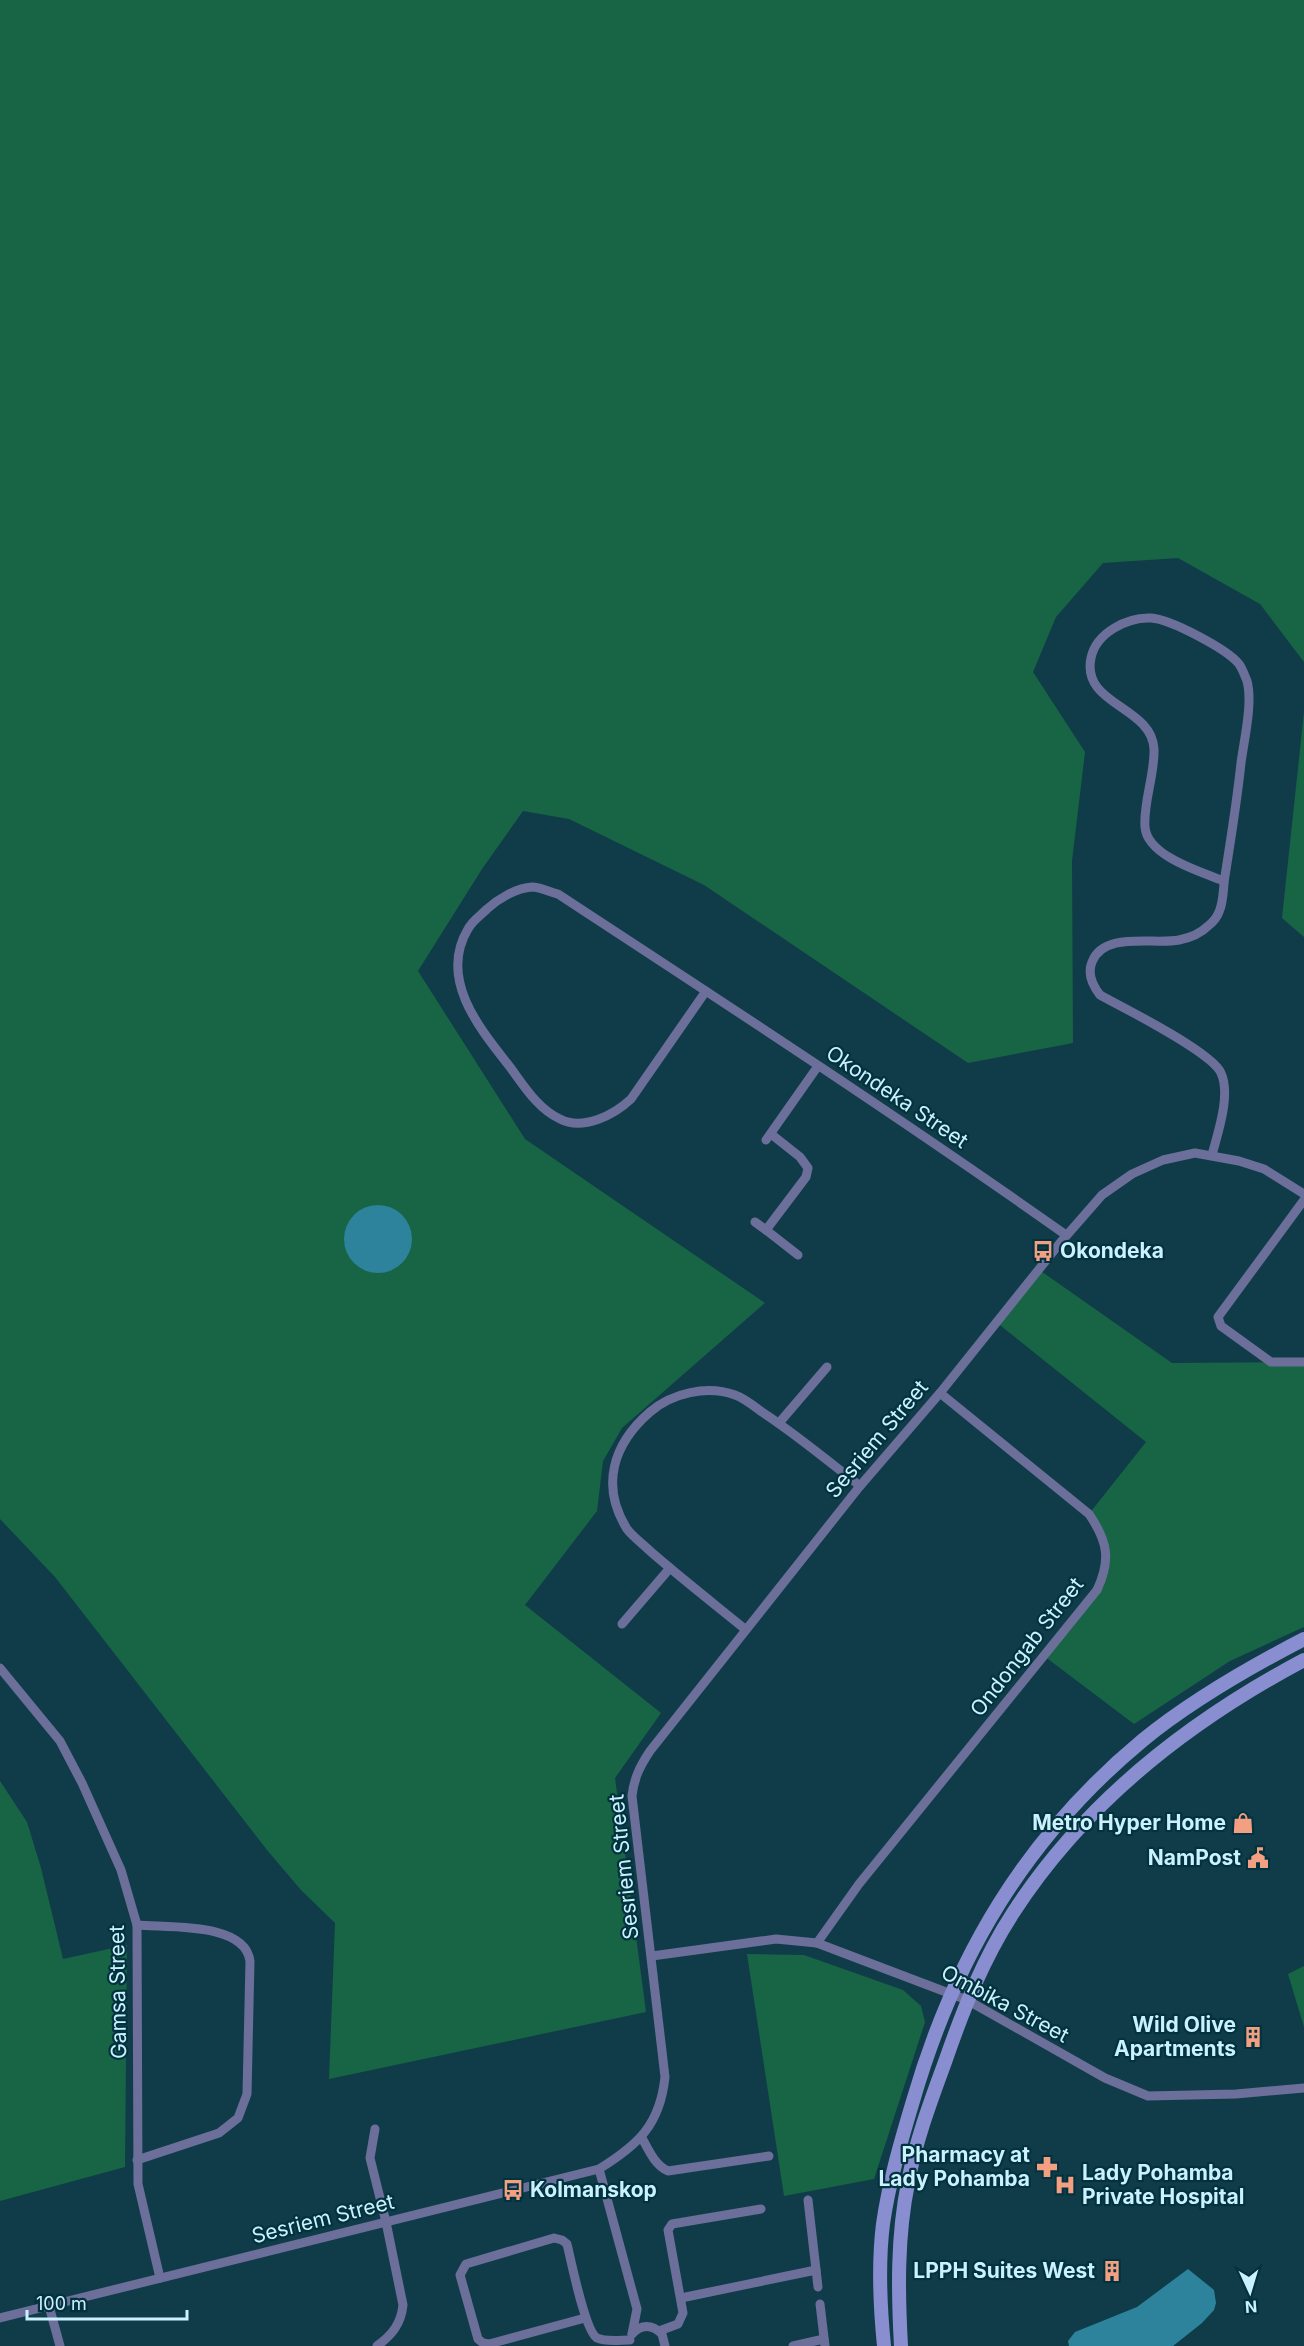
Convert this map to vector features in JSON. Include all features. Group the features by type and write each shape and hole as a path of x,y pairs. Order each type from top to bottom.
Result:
{"main road":[{"path":"884,2346 880,2289 881,2254 883,2225 893,2170 919,2079 951,1992 977,1939 1033,1852 1065,1815 1143,1740 1250,1667 1304,1639"},
{"path":"901,2346 899,2262 908,2182 933,2093 967,2000 1012,1914 1047,1866 1087,1820 1117,1791 1175,1741 1257,1685 1304,1660"}],"street":[{"path":"1212,1155 1222,1118 1224,1083 1221,1071 1206,1056 1100,995 1094,988 1090,976 1090,965 1103,947 1179,940 1207,927 1219,913 1224,881 1249,701 1247,682 1239,664 1190,633 1167,621 1150,618 1129,620 1110,630 1098,641 1090,658 1092,675 1098,690 1142,722 1151,735 1154,748 1153,764 1145,828 1152,844 1168,856 1192,869 1224,881"},
{"name":"Okondeka Street","path":"706,991 631,1099 620,1110 601,1118 580,1122 562,1120 540,1106 470,1013 459,984 458,952 468,927 491,905 510,894 532,887 558,894 706,991 925,1136 1066,1235"},
{"path":"766,1230 806,1177 808,1168 800,1157 769,1137 818,1066"},
{"name":"Sesriem Street","path":"0,2318 599,2169 625,2153 642,2138 659,2109 665,2077 632,1796 634,1782 650,1751 860,1486 940,1393 1066,1235 1102,1195 1132,1174 1163,1160 1195,1153 1212,1155 1264,1170 1304,1194"},
{"path":"1304,1200 1218,1317 1221,1326 1271,1362 1304,1362"},
{"path":"755,1222 798,1255"},
{"path":"779,1423 826,1367"},
{"path":"745,1629 670,1568 629,1531 614,1504 612,1471 617,1454 628,1435 649,1412 668,1399 694,1391 719,1391 737,1395 779,1423 860,1486"},
{"name":"Ondongab Street","path":"817,1943 859,1884 1097,1590 1105,1573 1107,1559 1104,1541 1089,1514 940,1393"},
{"path":"622,1624 670,1568"},
{"name":"Gamsa Street","path":"0,1668 60,1741 82,1783 121,1870 137,1925 138,2184 160,2278"},
{"path":"137,1925 218,1931 241,1942 249,1951 250,1961 247,2094 238,2118 219,2133 137,2160"},
{"name":"Ombika Street","path":"652,1956 776,1939 817,1943 951,1992 1105,2078 1148,2096 1236,2094 1304,2088"},
{"path":"375,2129 370,2158 403,2306 402,2317 396,2328 377,2346"},
{"path":"642,2138 654,2159 661,2167 668,2170 769,2156"},
{"path":"599,2169 637,2310 630,2340"},
{"path":"808,2200 818,2287"},
{"path":"585,2318 489,2344 483,2343 478,2339 460,2275 466,2264 554,2238 562,2240 567,2244 585,2318 593,2335 600,2340 630,2340 641,2327 656,2329 678,2324 681,2319 683,2313 681,2298 667,2236 672,2224 761,2209"},
{"path":"681,2298 816,2270"},
{"path":"793,2346 825,2342 820,2304"},
{"path":"50,2306 60,2346"},
{"path":"637,2310 664,2339 665,2346"}],"green space":[{"path":"0,0 1304,0 1304,662 1260,604 1178,558 1103,563 1056,617 1033,672 1085,752 1072,861 1073,1043 968,1063 704,885 569,819 523,811 482,869 418,971 525,1139 765,1303 622,1428 603,1461 597,1511 525,1605 661,1713 615,1778 646,2012 329,2079 335,1923 301,1890 267,1850 55,1577 0,1519"},
{"path":"1304,712 1304,937 1282,918"},
{"path":"1038,1269 1172,1363 1304,1362 1304,1627 1230,1661 1134,1724 1044,1656 1097,1590 1107,1559 1089,1514 1146,1442 996,1322"},
{"path":"0,1781 27,1822 41,1868 63,1959 127,1945 125,2167 0,2201"},
{"path":"747,1954 804,1955 903,1990 921,2006 925,2022 874,2179 784,2196"},
{"path":"1304,1966 1304,2027 1288,1974"}],"water":[{"path":"378,1205 391,1208 402,1215 409,1226 412,1239 409,1252 402,1263 391,1270 378,1273 365,1270 354,1263 347,1252 344,1239 347,1226 354,1215 365,1208"},
{"path":"1188,2269 1214,2290 1216,2303 1214,2310 1202,2323 1173,2346 1069,2346 1068,2341 1075,2332 1137,2307"}],"place":[{"name":"Okondeka","path":"1043,1251"},
{"name":"Metro Hyper Home","path":"1243,1823"},
{"name":"NamPost","path":"1258,1858"},
{"name":"Wild Olive Apartments","path":"1253,2037"},
{"name":"Pharmacy at Lady Pohamba","path":"1047,2167"},
{"name":"Lady Pohamba Private Hospital","path":"1065,2185"},
{"name":"Kolmanskop","path":"513,2190"},
{"name":"LPPH Suites West","path":"1112,2271"}]}
